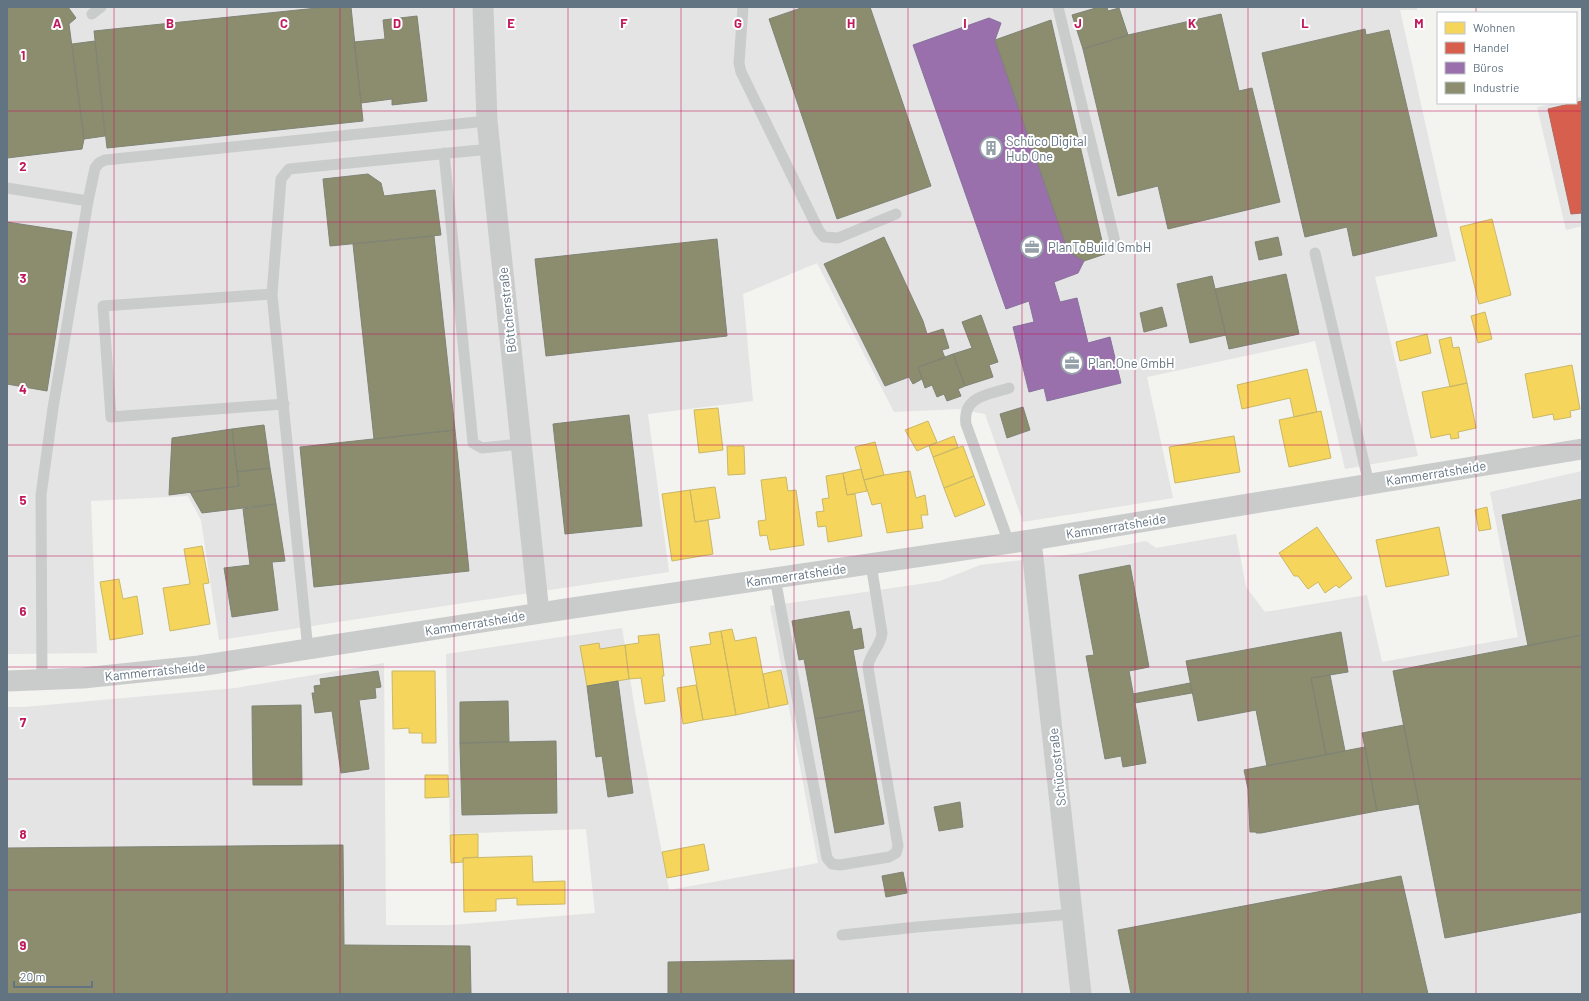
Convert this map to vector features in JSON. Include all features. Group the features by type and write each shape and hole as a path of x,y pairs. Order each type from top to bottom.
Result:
{"street":[{"name":"Böttcherstraße","path":"483,7 487,121 539,613"},
{"name":"Kammerratsheide","path":"7,681 151,672 308,650 539,613 1031,540 1582,448"},
{"name":"Schücostraße","path":"1031,540 1081,994"}],"lane":[{"path":"92,14 101,7"},
{"path":"743,7 739,63 741,72 818,231 824,237 838,238 896,214"},
{"path":"1058,7 1115,242"},
{"path":"42,680 40,495 88,201 95,168 98,163 105,160 487,121"},
{"path":"308,650 272,294 281,179 289,169 490,149"},
{"path":"444,153 473,443 482,448 521,444"},
{"path":"7,188 88,201"},
{"path":"1315,253 1368,484"},
{"path":"272,294 103,306 111,417 284,404"},
{"path":"1009,388 972,401 967,407 965,417 966,424 1009,543"},
{"path":"775,578 827,858 832,864 840,865 889,856 896,853 898,846 868,668 870,658 882,640 871,564"},
{"path":"842,935 1073,914"}],"shaded area":[{"path":"7,7 1417,7 1417,10 1400,10 1456,261 1375,277 1418,456 1345,469 1315,341 1147,377 1173,498 1023,522 985,414 957,409 894,412 817,263 743,294 753,401 648,414 669,572 219,640 201,520 188,496 91,501 97,653 7,654"},
{"path":"1582,97 1582,226 1566,230 1537,107 1551,104 1577,104 1577,98"},
{"path":"1582,471 1582,994 7,994 7,707 24,707 236,688 384,663 386,925 452,925 595,913 586,829 450,834 446,654 622,628 635,710 669,890 818,863 770,606 940,581 980,565 1082,553 1146,541 1156,548 1236,534 1246,587 1265,612 1367,595 1382,662 1518,637 1490,492"}],"building: Wohnen":[{"path":"1492,219 1511,295 1479,304 1460,227"},
{"path":"1485,312 1492,339 1478,343 1471,316"},
{"path":"1427,334 1431,353 1400,361 1396,342"},
{"path":"1451,337 1453,348 1459,347 1467,383 1450,387 1439,340"},
{"path":"1572,365 1580,409 1570,411 1571,417 1554,420 1553,414 1533,418 1525,374"},
{"path":"1307,369 1317,412 1294,417 1290,398 1242,409 1237,385"},
{"path":"1467,383 1476,428 1458,432 1459,438 1451,439 1450,434 1431,438 1422,392"},
{"path":"718,408 723,450 699,453 694,410"},
{"path":"1321,411 1331,458 1289,467 1279,420"},
{"path":"928,421 937,442 917,451 905,430"},
{"path":"954,436 958,447 933,457 929,446"},
{"path":"1234,436 1240,472 1175,483 1169,447"},
{"path":"875,442 884,475 864,480 855,447"},
{"path":"727,446 744,446 745,474 728,475"},
{"path":"963,446 974,476 944,488 933,457"},
{"path":"861,469 867,491 847,495 843,473"},
{"path":"910,471 916,498 925,495 928,515 921,515 923,528 887,533 881,503 872,505 864,480"},
{"path":"843,473 847,495 855,494 862,536 828,542 826,526 818,527 816,512 824,511 822,499 829,498 826,476"},
{"path":"974,476 985,505 955,517 944,488"},
{"path":"786,477 788,491 796,490 804,545 770,550 767,535 760,536 758,521 766,520 761,480"},
{"path":"715,487 720,518 695,522 690,490"},
{"path":"690,490 695,522 708,520 713,554 672,561 662,494"},
{"path":"1487,507 1491,529 1479,531 1475,510"},
{"path":"1317,527 1352,578 1339,588 1336,585 1325,593 1318,582 1308,589 1298,576 1294,576 1279,553"},
{"path":"1439,527 1449,575 1386,587 1376,540"},
{"path":"202,546 209,583 203,584 210,624 170,631 163,588 190,584 184,549"},
{"path":"119,579 123,599 137,596 143,634 110,640 100,582"},
{"path":"732,629 735,641 756,637 769,708 736,715 721,631"},
{"path":"721,631 736,715 703,720 690,647 711,644 709,633"},
{"path":"659,634 664,676 662,676 665,701 645,704 641,678 629,679 625,645 639,643 638,636"},
{"path":"599,643 600,649 625,645 629,679 587,686 580,646"},
{"path":"781,670 788,704 769,708 763,674"},
{"path":"392,671 435,671 436,743 422,743 422,733 409,733 409,728 393,729"},
{"path":"696,685 703,720 683,724 677,688"},
{"path":"425,775 448,775 449,797 425,798"},
{"path":"478,834 478,857 463,858 463,862 451,863 450,835"},
{"path":"704,844 709,870 667,878 662,852"},
{"path":"532,856 533,882 565,881 565,904 517,905 517,898 496,899 496,911 464,912 463,858"}],"building: Handel":[{"path":"1582,101 1582,213 1571,214 1548,109 1569,104 1577,104 1577,102"}],"building: Büros":[{"name":"Schüco Digital Hub One","path":"989,18 1001,23 995,40 1068,251 1084,261 1078,273 1054,282 1060,302 1077,298 1088,343 1110,337 1121,383 1047,401 1044,388 1029,392 1013,327 1034,322 1029,301 1006,309 913,45"}],"building: Industrie":[{"path":"7,7 68,7 76,18 69,24 84,139 82,149 7,158"},
{"path":"327,7 351,7 363,121 107,148 94,31"},
{"path":"804,7 870,7 931,186 837,219 769,19"},
{"path":"1099,7 1107,7 1108,11 1119,8 1128,35 1083,49 1072,15"},
{"path":"1221,14 1239,91 1252,88 1280,202 1168,229 1158,186 1118,196 1083,49 1128,35"},
{"path":"417,16 427,101 392,105 392,99 361,103 354,42 385,39 383,20"},
{"path":"1051,20 1105,254 1084,261 1068,251 995,40"},
{"path":"1365,29 1366,35 1389,30 1437,236 1353,256 1347,227 1305,237 1262,53"},
{"path":"95,41 105,136 84,139 72,44"},
{"path":"368,174 381,183 384,196 435,190 441,235 330,246 323,179"},
{"path":"7,222 72,232 47,391 7,384"},
{"path":"434,236 455,430 374,439 353,244"},
{"path":"884,237 923,321 927,334 943,329 949,348 942,350 945,358 918,367 922,379 913,384 909,377 885,386 824,264"},
{"path":"1278,237 1282,255 1259,260 1255,242"},
{"path":"717,239 727,336 546,356 535,259"},
{"path":"1286,274 1299,334 1229,349 1215,289"},
{"path":"1212,276 1226,335 1190,343 1177,284"},
{"path":"1162,307 1167,326 1144,332 1140,313"},
{"path":"981,315 998,362 989,365 993,377 965,386 953,354 972,348 962,322"},
{"path":"953,354 965,386 958,389 961,396 947,401 944,394 937,397 932,385 925,388 918,367"},
{"path":"1023,407 1030,430 1007,438 1000,414"},
{"path":"629,415 642,526 565,534 553,424"},
{"path":"264,425 270,468 237,472 232,429"},
{"path":"232,429 239,486 169,495 172,438"},
{"path":"455,430 469,571 314,587 300,447"},
{"path":"270,468 276,504 202,513 190,492 239,486 237,472"},
{"path":"1582,499 1582,635 1528,646 1502,515"},
{"path":"276,504 285,561 272,562 278,610 232,617 224,568 250,565 243,509"},
{"path":"1130,565 1149,667 1129,671 1146,763 1123,767 1121,756 1105,759 1086,656 1094,655 1079,575"},
{"path":"849,611 853,630 861,628 864,648 853,650 864,710 815,719 804,659 799,660 792,621"},
{"path":"1341,632 1348,672 1311,678 1326,755 1267,766 1256,710 1198,721 1186,661"},
{"path":"1582,635 1582,912 1445,938 1393,671"},
{"path":"378,671 381,687 375,688 376,698 359,700 369,769 341,773 332,711 315,713 312,693 315,693 314,686 321,685 320,679"},
{"path":"1330,675 1345,751 1326,755 1311,678"},
{"path":"618,681 633,793 608,797 602,756 596,757 587,686"},
{"path":"1190,683 1192,693 1135,703 1133,694"},
{"path":"508,701 509,742 460,743 460,702"},
{"path":"301,705 302,785 253,785 252,706"},
{"path":"864,710 884,824 835,833 815,719"},
{"path":"1404,725 1419,804 1377,811 1362,733"},
{"path":"556,741 557,813 462,815 460,743"},
{"path":"1365,747 1377,811 1261,833 1250,832 1248,789 1244,770"},
{"path":"960,802 963,827 939,831 934,807"},
{"path":"343,845 344,945 470,946 471,994 7,994 7,848"},
{"path":"903,872 907,893 886,897 882,876"},
{"path":"1401,876 1428,994 1131,994 1118,930"},
{"path":"794,960 794,994 668,994 668,962"}],"place":[{"name":"Schüco Digital Hub One","path":"991,148"},
{"name":"PlanToBuild GmbH","path":"1032,247"},
{"name":"Plan.One GmbH","path":"1072,363"}]}
